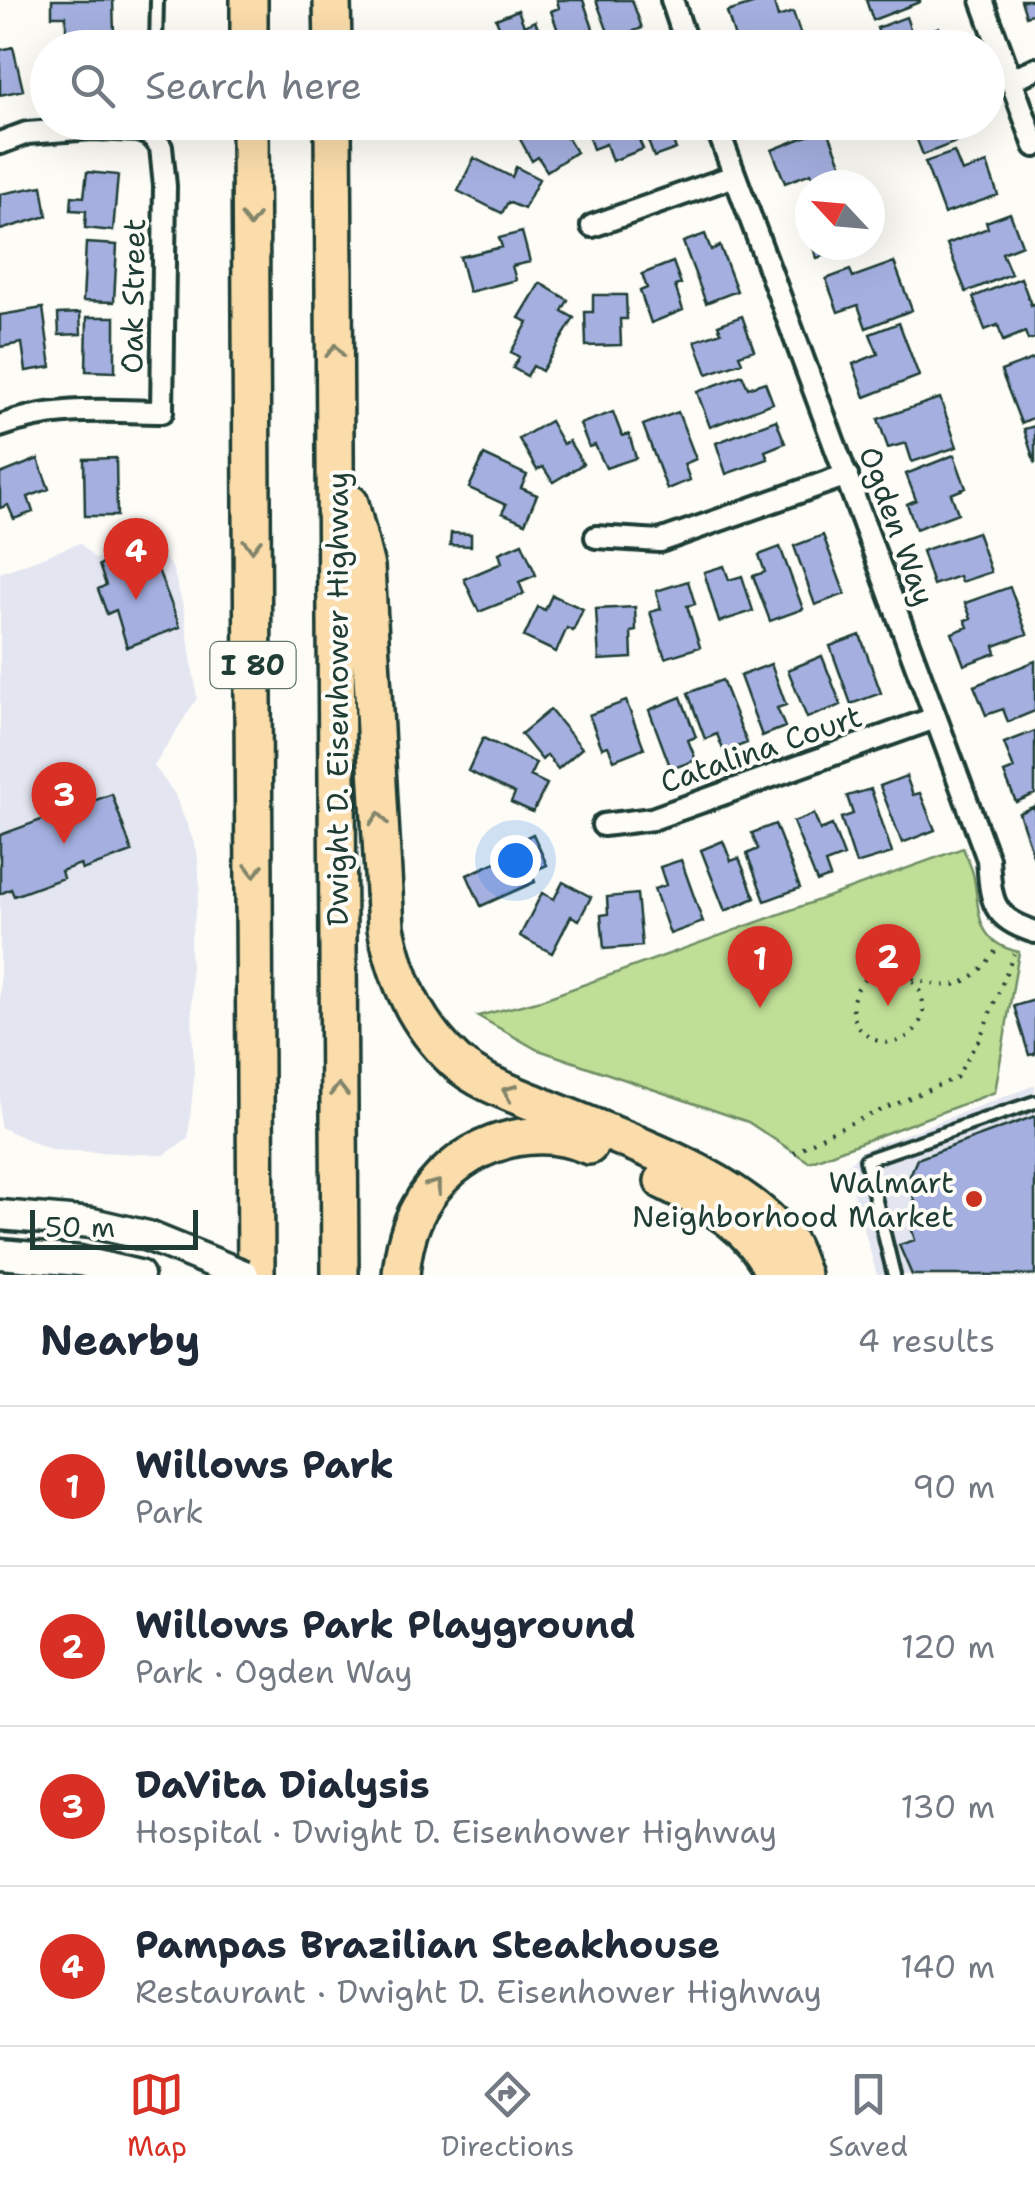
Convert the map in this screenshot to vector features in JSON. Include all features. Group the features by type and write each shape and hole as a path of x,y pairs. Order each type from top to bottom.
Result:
{"highway":[{"path":"249,0 249,30"},
{"path":"332,0 333,30"},
{"name":"I 80","path":"250,140 256,1275"},
{"name":"Dwight D. Eisenhower Highway","path":"333,140 340,1275"},
{"path":"336,449 366,567 386,928 404,994 456,1062 491,1084 696,1172 755,1207 790,1244 802,1275"},
{"path":"400,1275 404,1246 420,1206 444,1174 479,1149 509,1138 548,1134 582,1143 624,1162 737,1222 762,1249 775,1275"},
{"path":"243,1275 256,1208"}],"main road":[{"path":"0,1216 92,1222 148,1236 243,1275"},
{"path":"0,1254 80,1261 139,1275"}],"street":[{"path":"672,0 682,30"},
{"path":"982,0 993,30"},
{"path":"1005,63 1035,146"},
{"path":"1011,80 1035,70"},
{"path":"0,144 30,133"},
{"name":"Oak Street","path":"0,426 28,415 68,411 162,412 164,180 158,140"},
{"name":"Ogden Way","path":"721,140 988,859 992,902 1014,925 1035,932"},
{"path":"592,226 734,176"},
{"path":"596,537 660,540 847,475"},
{"name":"Catalina Court","path":"604,825 652,819 935,718"}],"lane":[{"path":"157,30 158,0"},
{"path":"894,1275 866,1160 1035,1102"}],"path":[{"path":"913,982 924,1004 922,1020 914,1032 890,1043 864,1034 853,1005 864,980 891,971 902,973 913,982 958,984 976,974 998,948"},
{"path":"794,1153 828,1133 956,1078 980,1038 1014,954"}],"shaded area":[{"path":"152,541 173,569 184,610 197,698 154,766 174,793 197,850 200,888 190,943 194,1077 188,1139 164,1155 51,1150 0,1127 0,573 80,543 95,559"},
{"name":"Walmart Neighborhood Market","path":"1035,1085 1035,1275 877,1275 846,1167 861,1151"}],"green space":[{"path":"963,848 973,874 982,924 994,941 1019,952 995,1092 809,1162 748,1122 536,1049 478,1016 541,1000"}],"building":[{"path":"52,0 113,0 114,30 66,30 66,16 52,16"},
{"path":"557,0 583,0 594,30 558,30 551,11 559,8"},
{"path":"596,0 632,0 642,28 607,30"},
{"path":"773,0 778,17 793,12 799,30 733,30 727,12"},
{"path":"866,0 920,0 920,2 873,20"},
{"path":"1021,0 1035,0 1035,13 1026,16"},
{"path":"518,10 524,26 535,21 539,30 501,30 496,19"},
{"path":"906,17 911,30 878,30"},
{"path":"13,47 23,90 0,95 0,50"},
{"path":"520,140 569,140 576,152 547,171 538,157 532,161"},
{"path":"590,140 639,140 643,149 612,161 606,144 593,149"},
{"path":"648,140 673,140 676,149 654,157"},
{"path":"797,140 832,140 844,170 795,170 795,179 785,183 772,150"},
{"path":"917,140 961,140 923,155"},
{"path":"954,152 962,172 987,163 998,195 944,214 925,162"},
{"path":"474,158 512,177 516,167 539,179 524,209 508,202 502,213 458,191"},
{"path":"87,172 118,175 113,231 85,228 86,211 71,210 72,196 84,197"},
{"path":"42,186 47,216 0,230 0,194"},
{"path":"1010,213 1022,245 1002,253 1011,274 966,292 947,244 988,228 986,222"},
{"path":"522,232 530,262 512,266 516,280 469,292 460,257 502,247 499,238"},
{"path":"705,234 711,250 720,246 737,291 706,303 683,242"},
{"path":"86,243 117,245 114,302 83,301"},
{"path":"673,262 681,284 675,286 683,310 651,323 640,291 647,288 642,274"},
{"path":"894,262 912,310 866,328 858,305 838,312 826,279 850,270 853,277"},
{"path":"1021,278 1031,305 1035,303 1035,338 1028,340 1025,332 1003,341 998,325 985,330 973,297"},
{"path":"540,283 568,300 562,311 574,318 542,371 533,366 527,376 513,368 519,357 511,352 528,322 519,318"},
{"path":"593,295 626,295 627,319 620,319 621,345 586,346 585,312 593,312"},
{"path":"43,308 51,367 26,371 22,343 0,347 0,315"},
{"path":"80,313 81,334 59,335 58,314"},
{"path":"742,316 754,350 739,355 742,362 707,374 695,341 721,332 718,325"},
{"path":"87,317 115,317 115,372 86,371"},
{"path":"899,323 919,376 865,397 853,364 878,354 870,334"},
{"path":"1035,358 1035,417 1021,423 1001,371"},
{"path":"742,375 748,388 765,382 773,403 710,427 697,392"},
{"path":"940,398 957,447 912,462 906,443 888,448 878,419"},
{"path":"613,412 622,436 629,434 636,458 606,468 595,445 589,447 580,424"},
{"path":"678,412 696,459 684,464 690,480 667,489 643,425"},
{"path":"776,420 785,443 765,451 768,459 726,474 716,443"},
{"path":"550,421 563,444 569,441 583,464 553,482 543,467 537,470 519,439"},
{"path":"1035,426 1035,464 1024,429"},
{"path":"484,455 527,475 521,488 537,495 525,523 502,513 506,505 469,488"},
{"path":"954,455 966,488 951,494 958,513 916,529 907,504 916,500 906,474"},
{"path":"116,458 117,516 85,516 84,459"},
{"path":"38,459 49,489 28,497 33,512 14,519 8,505 0,508 0,474"},
{"path":"977,532 991,572 961,582 959,576 933,585 922,551"},
{"path":"451,533 471,534 471,546 450,545"},
{"path":"823,535 845,594 815,605 794,546"},
{"path":"522,543 536,575 519,582 524,594 479,612 464,579 502,563 499,553"},
{"path":"149,546 180,627 127,647 116,610 107,614 98,589 106,585 99,565"},
{"path":"780,547 803,609 770,621 753,576 765,572 759,555"},
{"path":"724,566 729,580 742,576 753,611 719,622 704,572"},
{"path":"688,581 695,604 687,606 700,647 665,658 650,612 661,609 656,591"},
{"path":"1010,587 1027,634 994,646 996,653 964,665 952,633 968,627 965,620 971,618 965,603"},
{"path":"552,595 583,609 573,631 567,628 556,652 524,637 538,607 545,610"},
{"path":"635,607 632,658 599,660 596,609"},
{"path":"860,635 881,693 851,704 830,646"},
{"path":"822,656 841,705 807,718 788,670"},
{"path":"1035,661 1035,711 1008,722 1003,709 986,715 974,686"},
{"path":"771,664 786,705 777,708 785,727 762,736 740,676"},
{"path":"722,680 747,743 724,752 717,734 705,739 688,693"},
{"path":"681,697 696,737 688,740 696,760 671,769 649,710"},
{"path":"626,701 644,748 614,760 608,746 602,748 589,715"},
{"path":"550,710 582,748 558,769 547,755 542,760 521,734"},
{"path":"1035,731 1035,794 1016,802 1004,773 1014,769 1004,743"},
{"path":"483,738 536,763 530,776 547,784 533,812 511,802 515,793 468,771"},
{"path":"906,776 913,795 920,793 935,830 902,843 880,786"},
{"path":"871,789 892,853 856,864 841,818 853,814 847,796"},
{"path":"112,794 132,852 82,870 80,864 61,871 63,878 14,896 11,889 0,894 0,835"},
{"path":"1035,806 1035,861 1019,813"},
{"path":"814,814 820,830 832,825 844,856 825,863 830,877 817,882 793,822"},
{"path":"775,824 800,888 765,901 747,854 758,849 752,833"},
{"path":"533,834 547,865 531,872 535,882 481,906 467,875 514,854 510,845"},
{"path":"723,841 731,861 739,858 755,898 725,911 701,850"},
{"path":"681,860 703,922 670,934 654,889 666,885 660,867"},
{"path":"563,882 591,897 579,920 571,916 552,953 520,936 542,893 554,899"},
{"path":"637,894 642,946 604,949 601,915 608,914 607,897"},
{"path":"1035,1000 1035,1054 1029,1055 1014,1006"},
{"name":"Walmart Neighborhood Market","path":"1035,1116 1035,1275 912,1275 899,1245 915,1240 909,1221 920,1217 908,1180 917,1159"}],"place":[{"name":"Pampas Brazilian Steakhouse","path":"136,600"},
{"name":"DaVita Dialysis","path":"64,844"},
{"name":"Willows Park Playground","path":"888,1006"},
{"name":"Willows Park","path":"760,1008"},
{"name":"Walmart Neighborhood Market","path":"974,1199"}]}
